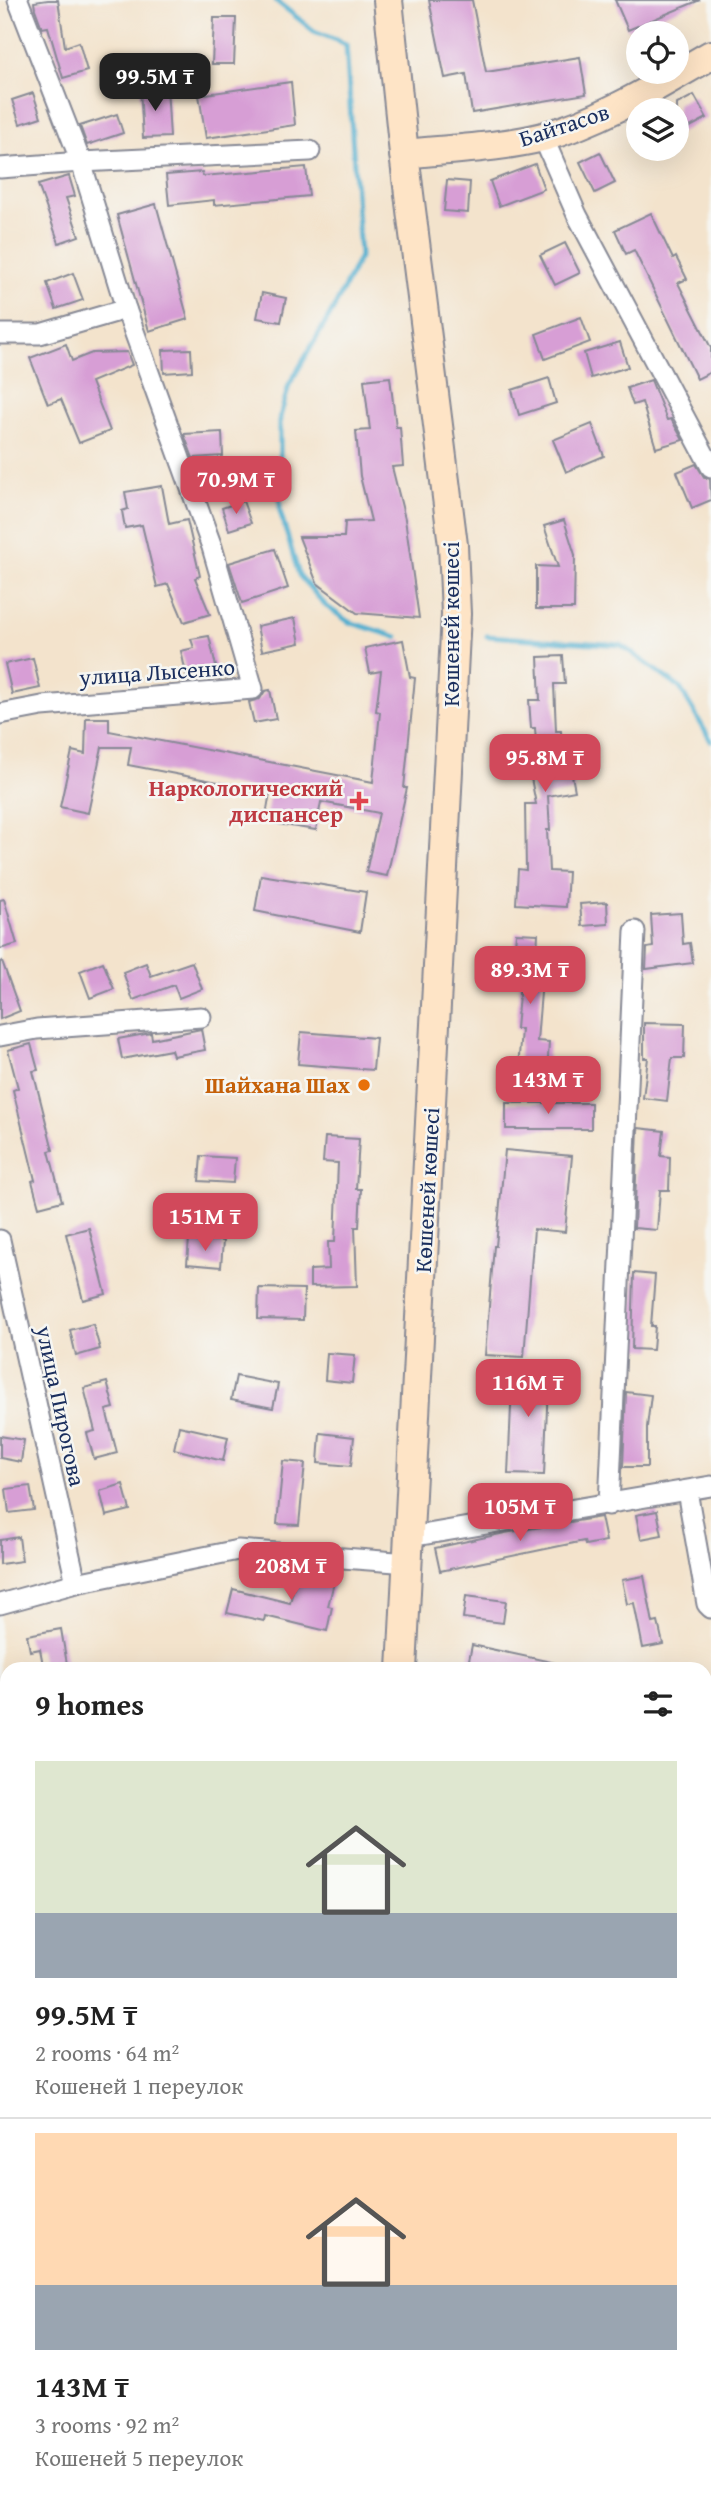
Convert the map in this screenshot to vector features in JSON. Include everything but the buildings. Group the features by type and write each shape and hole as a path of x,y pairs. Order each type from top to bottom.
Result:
{"main road":[{"name":"Көшеней көшесі","path":"388,0 404,154 453,545 456,614 403,1662"},
{"name":"Байтасов","path":"404,154 507,144 543,136 603,116 711,55"}],"street":[{"name":"улица Лысенко","path":"0,714 42,706 253,689 212,547 126,309 81,162 18,0"},
{"path":"543,136 577,215 711,467"},
{"path":"0,169 81,162 310,151"},
{"path":"0,334 40,334 126,309"},
{"path":"609,1505 635,931"},
{"path":"0,1036 37,1029 201,1017"},
{"name":"улица Пирогова","path":"0,1240 76,1583"},
{"path":"0,1604 76,1583 238,1550 410,1550 609,1505 711,1486"},
{"path":"687,1491 708,1604 711,1608"}],"waterway":[{"path":"275,0 314,31 346,44 360,256 334,308 289,385 280,417 280,511 299,575 326,606 349,622 397,637"},
{"path":"487,636 621,645 680,688 711,741"}],"place":[{"name":"Наркологический диспансер","path":"359,801"},
{"name":"Шайхана Шах","path":"364,1085"}]}
